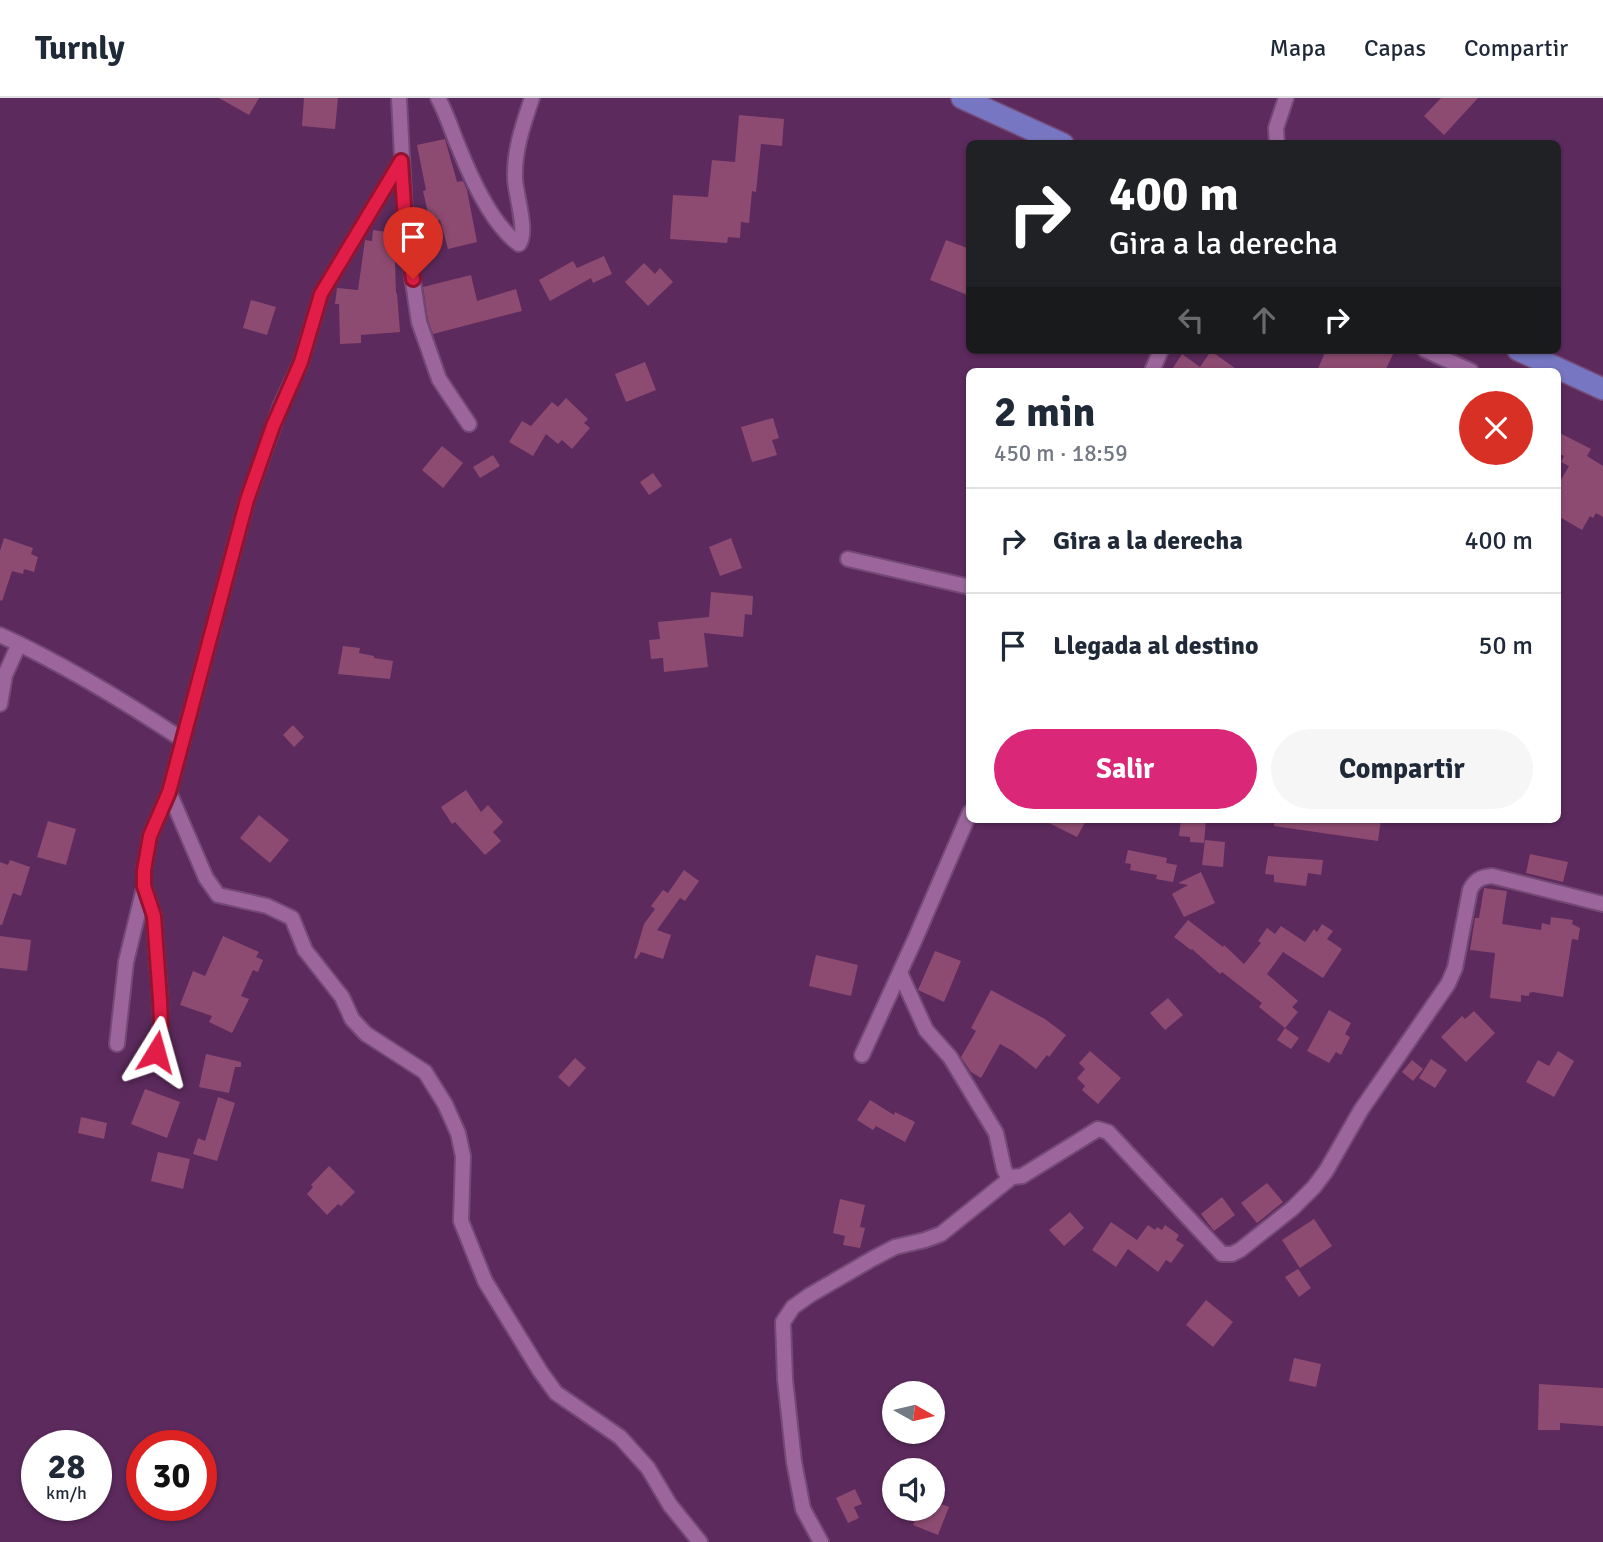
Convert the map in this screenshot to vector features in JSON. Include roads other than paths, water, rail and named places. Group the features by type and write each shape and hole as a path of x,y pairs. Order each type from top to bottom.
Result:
{"main road":[{"path":"961,98 1054,140"},
{"path":"1527,354 1557,368"},
{"path":"1561,370 1603,389"}],"street":[{"path":"399,98 406,236 419,322 439,379 469,424"},
{"path":"438,98 459,150 494,218 507,236 519,244 524,229 515,178 516,145 532,98"},
{"path":"1277,140 1276,128 1286,98"},
{"path":"117,1044 126,962 144,886 150,836 169,792 247,500 277,415 301,362 321,294 401,161"},
{"path":"1434,354 1464,368"},
{"path":"848,559 966,586"},
{"path":"0,635 107,691 183,740"},
{"path":"0,705 5,675 19,643"},
{"path":"169,792 206,878 218,895 267,906 292,918 306,950 342,997 352,1020 366,1034 425,1072 445,1104 458,1133 463,1156 461,1221 485,1281 556,1393 620,1437 648,1468 670,1505 700,1542"},
{"path":"862,1055 966,821"},
{"path":"900,973 926,1030 950,1058 996,1133 1007,1175 1022,1176 1098,1129 1108,1132 1222,1254 1232,1254 1293,1208 1326,1171 1361,1110 1448,984 1455,968 1470,890 1474,882 1482,877 1492,876 1603,904"},
{"path":"144,886 154,916 161,1025 156,1052"},
{"path":"821,1542 803,1509 794,1462 785,1379 783,1322 793,1307 872,1259 895,1247 941,1234 1012,1177"}]}
